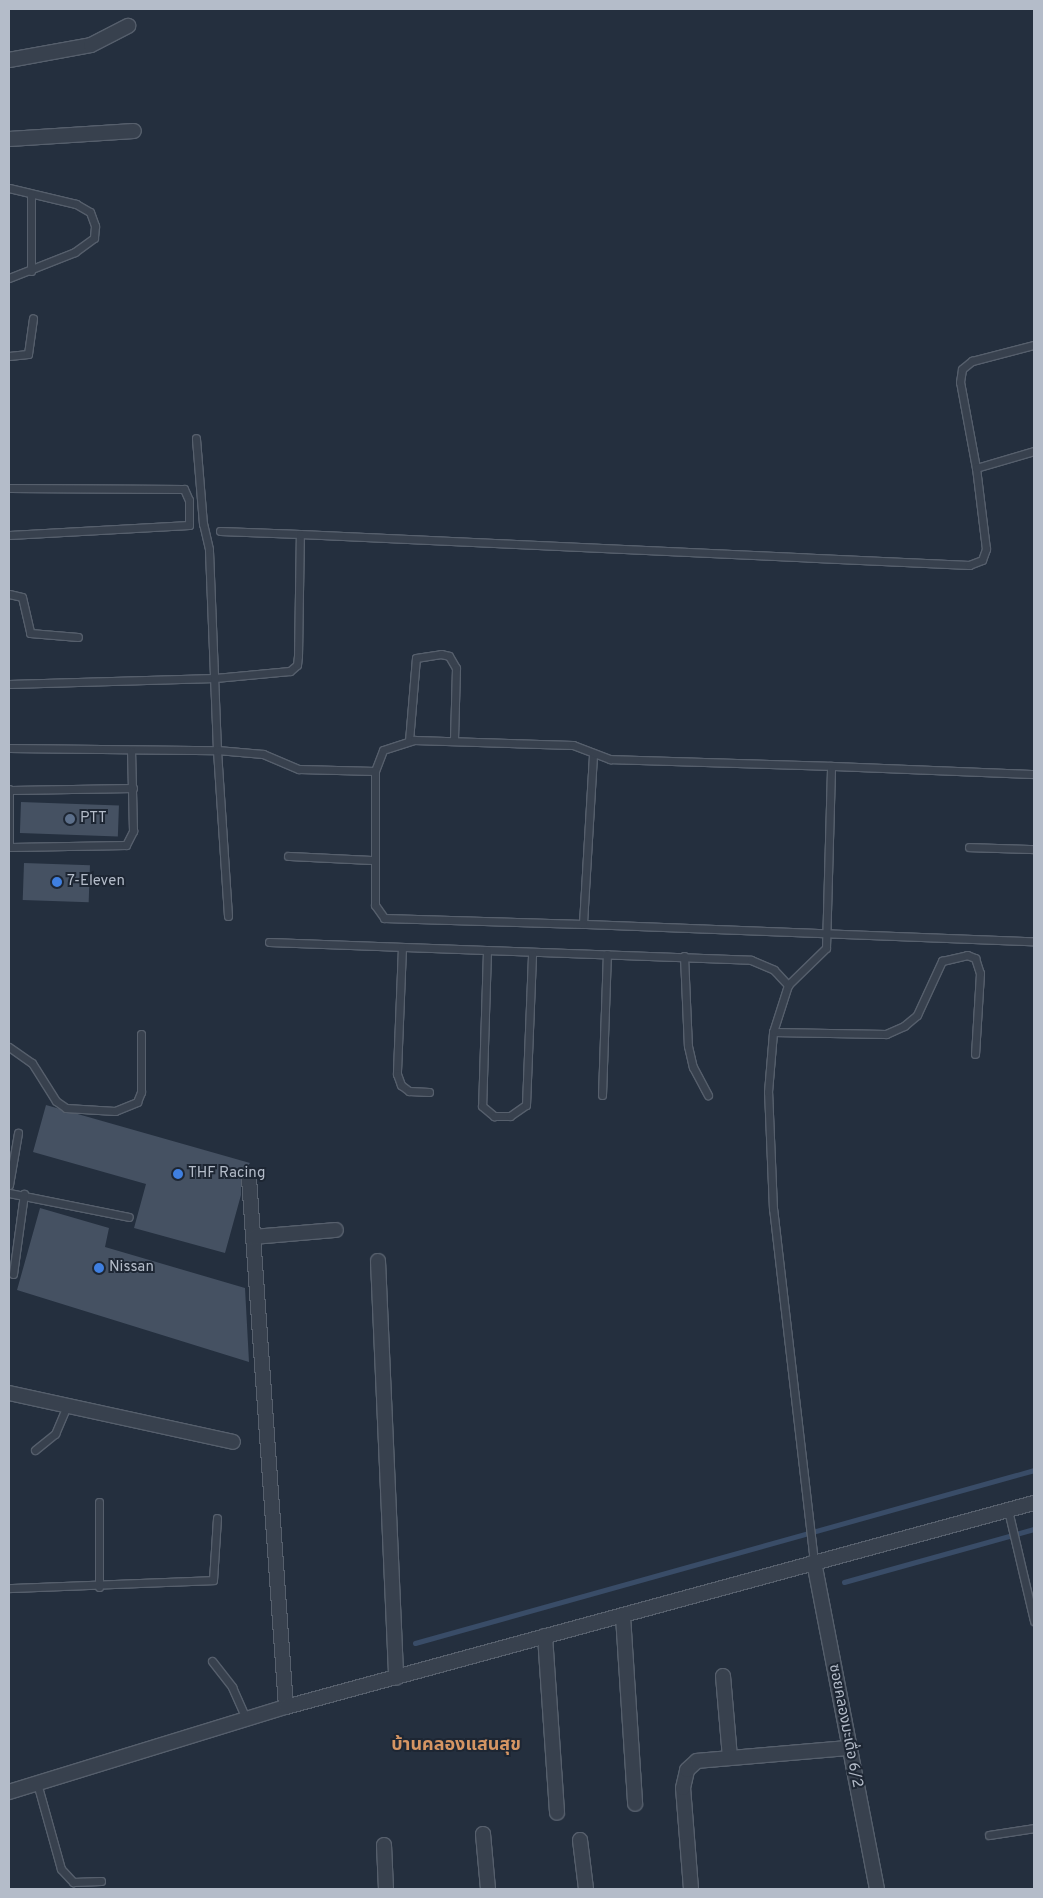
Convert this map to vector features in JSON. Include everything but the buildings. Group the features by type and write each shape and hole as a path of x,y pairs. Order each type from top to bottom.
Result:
{"street":[{"path":"9,60 91,45 128,26"},
{"path":"9,139 134,131"},
{"path":"249,1178 286,1707"},
{"path":"254,1237 336,1230"},
{"path":"378,1261 396,1678"},
{"path":"9,1393 233,1442"},
{"path":"9,1792 286,1707 1034,1503"},
{"name":"ซอยคลองมะเดื่อ 6/2","path":"814,1562 876,1889"},
{"path":"623,1616 635,1804"},
{"path":"545,1636 557,1813"},
{"path":"723,1676 730,1756"},
{"path":"691,1889 683,1788 687,1770 697,1761 730,1756 848,1748"},
{"path":"483,1834 488,1889"},
{"path":"580,1840 586,1889"},
{"path":"384,1845 386,1889"}],"lane":[{"path":"9,188 76,204 90,212 95,226 94,238 86,245 31,271 9,278"},
{"path":"31,194 31,271"},
{"path":"9,356 28,354 33,318"},
{"path":"220,531 969,565 982,560 986,549 976,468 960,382 962,369 972,361 1034,345"},
{"path":"196,438 203,524 209,549 217,750 228,916"},
{"path":"976,468 1034,451"},
{"path":"9,488 184,490 189,500 190,524"},
{"path":"9,535 203,524"},
{"path":"9,684 215,678 282,674 297,665 300,534"},
{"path":"9,594 22,597 30,633 78,637"},
{"path":"410,740 416,658 441,654 449,656 456,668 454,741"},
{"path":"1034,774 610,759 593,755 573,745 410,740 383,750 374,771 373,860 375,905 384,918 583,924 827,936 1034,941"},
{"path":"9,748 131,751 217,750 263,754 299,769 374,771"},
{"path":"131,751 133,788 134,832 126,845 10,847 10,789 133,788"},
{"path":"583,924 593,755"},
{"path":"814,1562 771,1185 768,1092 773,1032 788,985 824,954 827,936 831,766"},
{"path":"969,847 1034,848"},
{"path":"288,856 373,860"},
{"path":"269,942 532,953 684,956 764,963 788,985"},
{"path":"402,947 397,1074 401,1085 409,1091 429,1092"},
{"path":"487,951 482,1106 489,1114 502,1116 520,1113 526,1105 532,953"},
{"path":"602,1095 607,954"},
{"path":"773,1032 886,1034 904,1026 917,1015 942,961 967,955 975,958 980,973 975,1054"},
{"path":"684,956 688,1046 693,1067 708,1095"},
{"path":"9,1047 32,1063 56,1101 66,1108 115,1111 137,1102 141,1092 141,1034"},
{"path":"9,1185 18,1133"},
{"path":"9,1193 24,1194 129,1217"},
{"path":"13,1274 24,1194"},
{"path":"35,1450 55,1434 67,1406"},
{"path":"99,1587 100,1502"},
{"path":"1008,1510 1034,1621"},
{"path":"9,1588 99,1587 213,1580 217,1518"},
{"path":"212,1661 232,1687 246,1719"},
{"path":"37,1784 61,1869 74,1882 101,1881"},
{"path":"989,1835 1034,1828"}],"waterway":[{"path":"415,1643 1034,1470"},
{"path":"844,1582 1034,1529"}],"place":[{"name":"PTT","path":"70,819"},
{"name":"7-Eleven","path":"57,882"},
{"name":"THF Racing","path":"178,1174"},
{"name":"Nissan","path":"99,1268"}],"district":[{"name":"บ้านคลองแสนสุข","path":"456,1746"}]}
